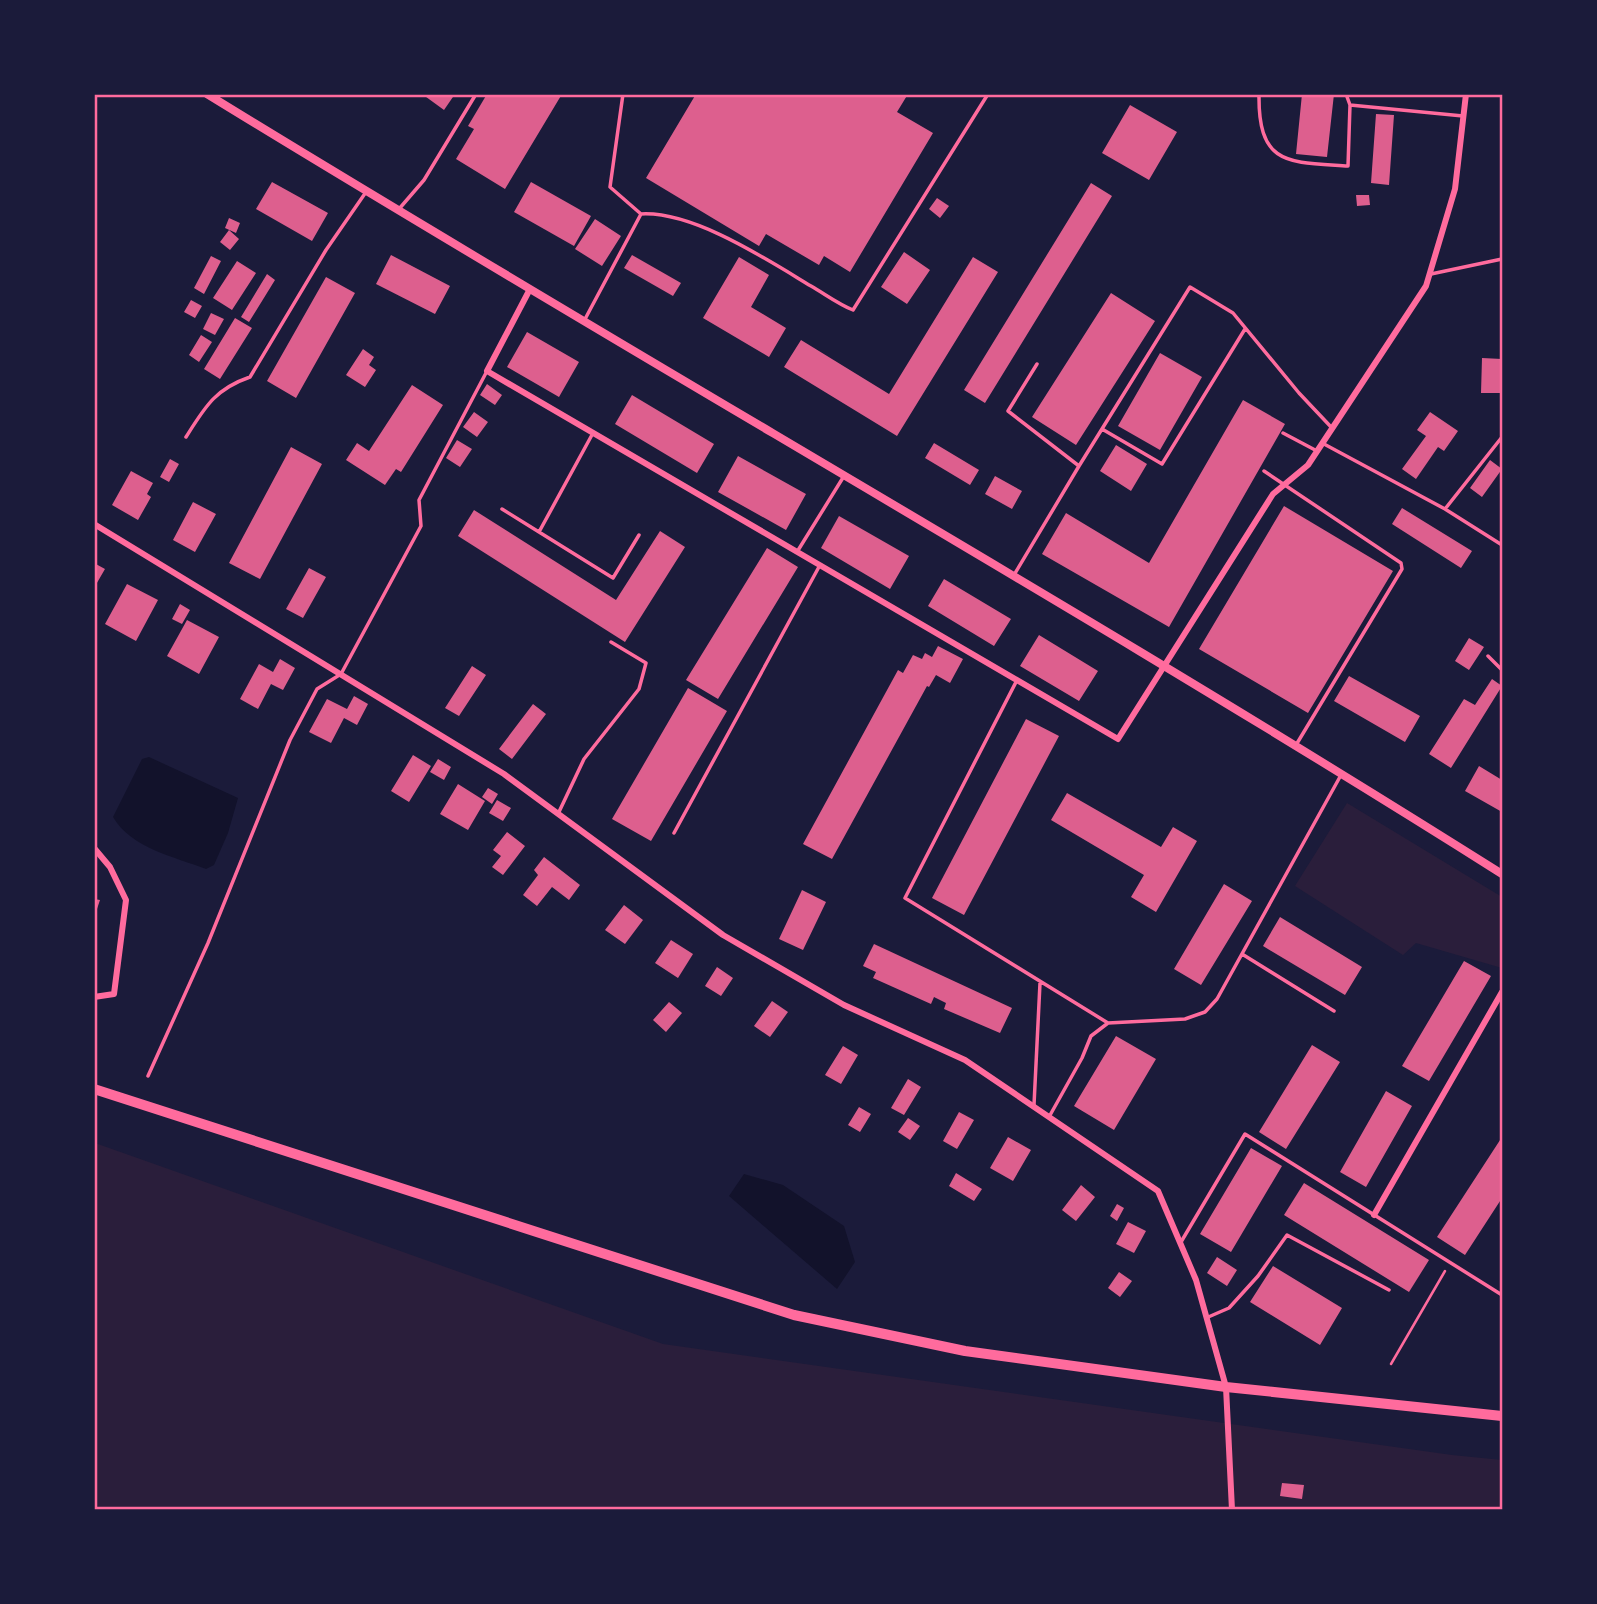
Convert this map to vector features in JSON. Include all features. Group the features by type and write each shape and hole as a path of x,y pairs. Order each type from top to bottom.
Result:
{"main road":[{"path":"94,1089 794,1315 965,1352 1226,1387 1503,1416"}],"street":[{"path":"206,94 366,192 1166,666 1503,874"},
{"path":"530,289 487,371 1118,739 1273,494 1308,465 1426,286 1455,189 1466,94"},
{"path":"94,524 504,774 723,935 844,1006 965,1060 1158,1191 1196,1279 1226,1387 1233,1510"},
{"path":"94,848 110,867 127,900 114,994 94,998"},
{"path":"1374,1214 1503,992"}],"lane":[{"path":"398,211 425,180 476,94"},
{"path":"623,94 610,187 641,214 656,213 711,231 751,250 853,310 988,94"},
{"path":"1259,94 1259,116 1266,142 1280,156 1300,162 1348,166 1350,105 1346,94"},
{"path":"1350,105 1463,116"},
{"path":"186,437 216,395 231,384 250,377 326,250 366,192"},
{"path":"584,321 641,214"},
{"path":"1429,275 1503,259"},
{"path":"1014,576 1190,287 1233,313 1332,428"},
{"path":"1102,429 1162,464 1245,329"},
{"path":"1037,364 1008,411 1079,466"},
{"path":"148,1076 208,943 290,740 317,689 341,674 421,526 419,500 487,371"},
{"path":"540,532 593,433"},
{"path":"1283,433 1317,451"},
{"path":"1445,509 1503,437"},
{"path":"1322,443 1445,509 1503,545"},
{"path":"1265,471 1401,563 1402,569 1296,745"},
{"path":"797,552 845,475"},
{"path":"502,509 613,578 639,535"},
{"path":"674,833 820,565"},
{"path":"558,814 584,759 639,690 646,663 611,642"},
{"path":"1488,656 1503,670"},
{"path":"1017,680 905,898 1108,1023 1199,1016 1217,999 1342,773"},
{"path":"1242,954 1334,1012"},
{"path":"1034,1107 1040,982"},
{"path":"1049,1117 1082,1058 1091,1036 1108,1023"},
{"path":"1180,1244 1245,1134 1503,1295"},
{"path":"1206,1318 1228,1308 1258,1276 1286,1235 1389,1290"}],"path":[{"path":"1391,1364 1451,1263"}],"shaded area":[{"path":"149,757 238,798 228,833 214,865 206,869 142,844 121,828 113,817 142,759"},
{"path":"1347,803 1502,897 1502,968 1416,943 1403,955 1295,886"},
{"path":"95,1143 663,1344 1502,1460 1502,1510 95,1510"},
{"path":"744,1174 783,1185 844,1226 855,1262 837,1289 729,1196"}],"building":[{"path":"422,94 455,94 444,110"},
{"path":"487,94 562,94 505,189 456,159 474,129 468,126"},
{"path":"696,94 908,94 897,112 933,133 850,272 824,256 819,265 766,234 759,246 646,178"},
{"path":"1302,94 1334,94 1327,157 1296,154"},
{"path":"1130,105 1177,132 1149,180 1102,153"},
{"path":"1376,114 1394,115 1389,185 1371,183"},
{"path":"272,182 328,213 312,241 256,209"},
{"path":"531,182 591,216 574,246 514,212"},
{"path":"1091,183 1112,196 985,403 964,390"},
{"path":"1356,195 1369,195 1370,205 1357,206"},
{"path":"937,198 949,206 940,218 929,209"},
{"path":"229,218 240,223 236,233 225,228"},
{"path":"595,219 621,236 602,266 575,249"},
{"path":"229,230 239,239 230,250 220,242"},
{"path":"904,252 930,270 907,304 881,287"},
{"path":"391,255 450,286 435,314 376,284"},
{"path":"632,255 681,283 673,296 624,268"},
{"path":"211,256 221,261 204,294 194,288"},
{"path":"739,257 769,275 751,307 786,328 769,357 703,318"},
{"path":"973,257 998,272 897,436 784,367 801,340 889,394"},
{"path":"237,261 256,273 232,310 213,298"},
{"path":"267,274 275,280 249,322 241,317"},
{"path":"326,277 355,293 296,398 267,381"},
{"path":"1111,293 1155,321 1076,445 1032,417"},
{"path":"191,300 202,306 195,318 184,312"},
{"path":"211,313 224,319 215,335 203,329"},
{"path":"235,318 252,328 220,379 204,369"},
{"path":"527,332 579,362 559,397 507,367"},
{"path":"201,335 212,342 199,362 189,355"},
{"path":"363,349 374,357 369,365 376,370 365,387 346,375"},
{"path":"1160,353 1202,377 1160,450 1118,426"},
{"path":"1482,358 1502,359 1502,393 1481,393"},
{"path":"487,384 502,395 495,405 480,395"},
{"path":"412,385 443,405 401,472 396,469 385,485 346,460 357,443 369,451"},
{"path":"632,395 714,444 697,473 615,424"},
{"path":"1243,400 1285,424 1169,627 1042,554 1066,513 1149,563"},
{"path":"474,412 488,422 477,437 463,427"},
{"path":"1430,412 1458,431 1444,451 1438,447 1416,479 1402,469 1426,436 1417,430"},
{"path":"457,440 472,449 460,467 446,458"},
{"path":"934,443 979,470 970,485 925,458"},
{"path":"1116,445 1147,464 1131,491 1100,471"},
{"path":"291,447 322,464 260,579 229,563"},
{"path":"738,456 806,494 786,530 718,492"},
{"path":"170,459 179,464 169,482 160,477"},
{"path":"1490,460 1502,469 1482,497 1470,488"},
{"path":"131,471 153,483 147,494 151,497 138,520 112,505"},
{"path":"995,476 1022,491 1012,509 985,494"},
{"path":"193,502 216,514 195,552 173,540"},
{"path":"1284,506 1393,571 1308,713 1199,649"},
{"path":"1402,508 1472,551 1461,568 1392,524"},
{"path":"474,510 616,600 660,531 685,547 625,642 458,536"},
{"path":"839,516 909,556 890,589 821,548"},
{"path":"767,548 798,567 718,699 686,680"},
{"path":"94,563 105,569 94,588"},
{"path":"309,568 326,577 303,618 286,609"},
{"path":"944,579 1011,619 994,646 928,606"},
{"path":"127,584 158,600 136,641 105,624"},
{"path":"180,604 190,610 182,624 172,619"},
{"path":"187,620 219,637 199,674 167,656"},
{"path":"1039,635 1098,671 1079,701 1020,666"},
{"path":"1469,638 1484,647 1469,670 1455,661"},
{"path":"938,646 963,659 950,683 936,675 929,687 927,686 832,859 803,844 898,670 903,673 913,655 922,659 925,653 932,657"},
{"path":"280,659 295,668 283,690 271,684 258,709 240,699 259,664 273,672"},
{"path":"472,666 486,675 459,716 445,708"},
{"path":"1349,676 1420,716 1405,742 1334,701"},
{"path":"1492,679 1502,686 1451,768 1429,754 1464,699 1475,705"},
{"path":"688,688 727,711 651,841 612,819"},
{"path":"354,696 368,704 357,725 344,718 331,743 309,732 327,699 347,709"},
{"path":"533,704 546,714 512,759 499,749"},
{"path":"1026,719 1059,736 964,915 932,898"},
{"path":"413,755 431,766 409,802 391,791"},
{"path":"438,759 451,767 444,780 430,772"},
{"path":"1479,766 1502,780 1502,812 1465,791"},
{"path":"458,784 485,801 468,830 440,814"},
{"path":"488,788 498,794 492,804 482,797"},
{"path":"1067,793 1161,847 1173,827 1197,841 1156,912 1131,897 1144,875 1051,820"},
{"path":"497,800 511,808 503,821 489,813"},
{"path":"507,832 525,846 503,875 492,867 501,856 493,850"},
{"path":"544,857 580,885 569,900 552,887 537,906 523,895 538,875 534,870"},
{"path":"1224,884 1252,901 1201,985 1174,969"},
{"path":"802,890 826,902 803,950 779,939"},
{"path":"94,899 100,900 95,915 94,915"},
{"path":"624,905 643,920 625,944 605,930"},
{"path":"1280,917 1362,967 1345,995 1263,946"},
{"path":"671,940 693,954 678,978 655,963"},
{"path":"874,944 1012,1008 1000,1033 944,1009 946,1003 934,997 931,1004 873,978 876,972 863,966"},
{"path":"1464,961 1491,976 1429,1081 1402,1066"},
{"path":"717,967 733,978 721,996 705,986"},
{"path":"772,1001 788,1012 770,1037 754,1026"},
{"path":"669,1002 682,1013 666,1032 653,1020"},
{"path":"1116,1036 1156,1059 1114,1130 1074,1106"},
{"path":"1312,1045 1340,1062 1286,1149 1259,1132"},
{"path":"843,1046 858,1055 841,1084 825,1075"},
{"path":"908,1079 921,1087 904,1115 891,1108"},
{"path":"1386,1091 1412,1106 1366,1187 1340,1172"},
{"path":"859,1107 871,1114 860,1132 848,1125"},
{"path":"959,1112 974,1120 957,1149 943,1141"},
{"path":"908,1118 920,1126 910,1140 898,1132"},
{"path":"1008,1137 1031,1150 1013,1181 990,1168"},
{"path":"1502,1137 1502,1198 1465,1255 1437,1237"},
{"path":"1251,1148 1282,1166 1231,1252 1200,1234"},
{"path":"956,1173 982,1189 974,1201 949,1186"},
{"path":"1304,1183 1429,1260 1409,1292 1284,1215"},
{"path":"1081,1185 1095,1197 1076,1221 1062,1210"},
{"path":"1117,1204 1124,1208 1117,1221 1110,1216"},
{"path":"1128,1222 1146,1231 1134,1253 1116,1244"},
{"path":"1217,1257 1237,1270 1227,1286 1207,1273"},
{"path":"1273,1266 1342,1308 1320,1345 1250,1302"},
{"path":"1119,1272 1132,1281 1120,1297 1108,1288"},
{"path":"1282,1483 1304,1485 1302,1499 1280,1496"}]}
